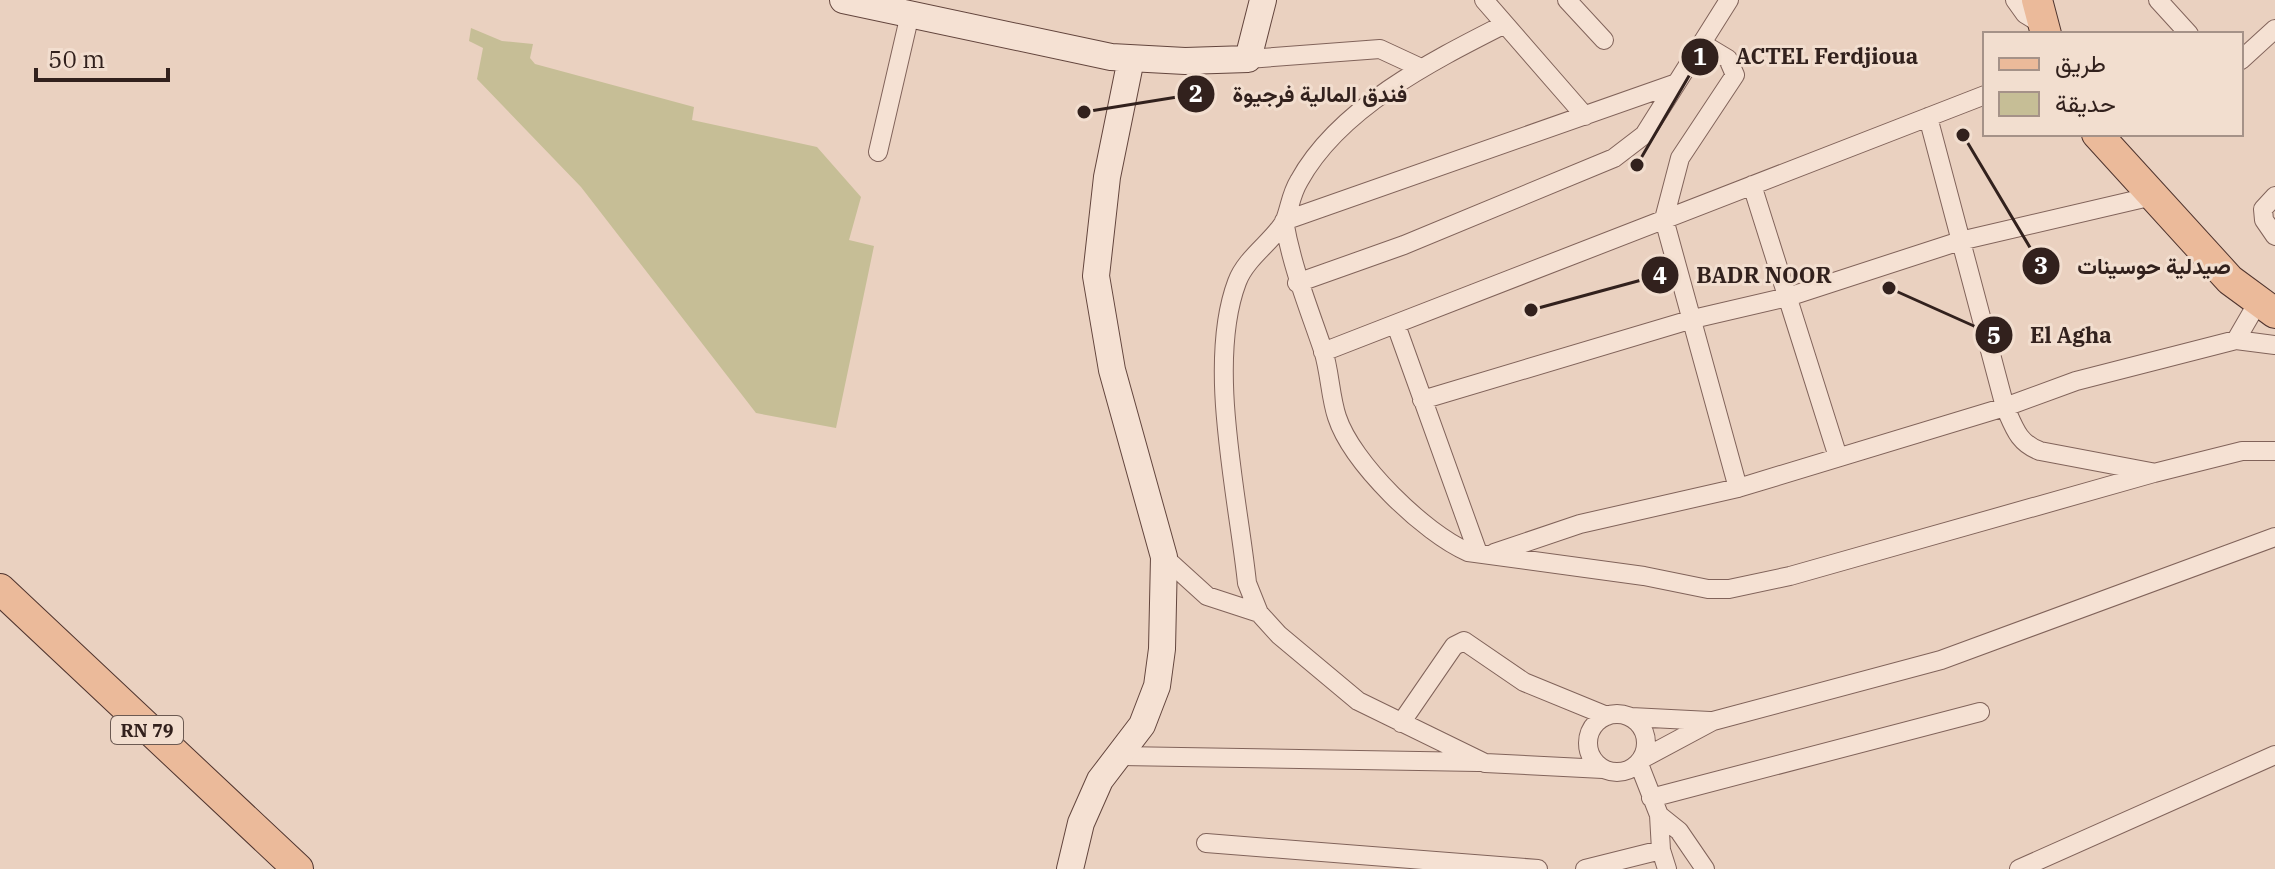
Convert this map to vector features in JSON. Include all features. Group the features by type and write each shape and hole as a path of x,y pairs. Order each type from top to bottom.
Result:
{"main road":[{"path":"843,0 1131,59 1248,59 1263,0"},
{"path":"1070,869 1081,823 1100,780 1142,725 1157,686 1162,649 1164,557 1112,370 1096,276 1107,177 1131,59"},
{"path":"2099,136 2230,280 2266,307"},
{"name":"RN 79","path":"0,589 298,869"}],"street":[{"path":"1484,0 1585,116"},
{"path":"1567,0 1604,40"},
{"path":"1297,283 1404,245 1614,158 1644,135 1729,0"},
{"path":"2015,0 2025,14 2042,24"},
{"path":"2158,0 2187,32"},
{"path":"878,152 910,14"},
{"path":"1503,25 1421,68 1361,112 1311,161 1287,204 1284,221 1297,283 1323,352 1337,415 1349,442 1423,523 1446,542 1485,554 1708,589 1729,589 1790,576 2154,473 2242,451 2275,451"},
{"path":"2243,58 2275,29"},
{"path":"1703,44 1728,59 1735,75 1680,158 1664,219 1738,488"},
{"path":"1248,59 1380,49 1421,68"},
{"path":"1485,763 1358,701 1316,670 1259,613 1247,583 1230,453 1225,384 1227,336 1237,281 1258,249 1284,221 1674,84"},
{"path":"1323,352 1983,96"},
{"path":"1928,117 2005,407 2027,446 2154,473"},
{"path":"1752,185 1838,457"},
{"path":"1422,400 1693,319 1788,297 1960,241 2153,196"},
{"path":"2275,196 2263,209 2264,220 2275,236"},
{"path":"2236,340 2266,307"},
{"path":"1396,325 1422,400 1485,554"},
{"path":"1485,554 1580,524 1738,488 2005,407 2076,381 2236,340 2275,345"},
{"path":"1121,756 1485,763 1626,772 1640,761 1713,721 1941,660 2275,537"},
{"path":"1164,557 1207,596 1259,613"},
{"path":"1401,723 1454,646 1464,641 1524,682 1607,716 1713,721"},
{"path":"1655,807 1980,712"},
{"path":"1557,767 1607,716"},
{"path":"1631,717 1646,736 1640,761 1655,807 1667,869"},
{"path":"1590,733 1591,757 1603,769"},
{"path":"2019,869 2056,861 2275,755"},
{"path":"1655,807 1679,831 1705,869"},
{"path":"1206,843 1381,863 1538,869"},
{"path":"1585,869 1661,850"}],"green space":[{"path":"471,28 502,41 533,44 530,58 535,64 694,107 692,120 817,147 861,197 849,240 874,246 836,428 756,413 581,187 477,79 483,48 469,41"}],"place":[{"name":"فندق المالية فرجيوة","path":"1084,112"},
{"name":"صيدلية حوسينات","path":"1963,135"},
{"name":"ACTEL Ferdjioua","path":"1637,165"},
{"name":"El Agha","path":"1889,288"},
{"name":"BADR NOOR","path":"1531,310"}]}
